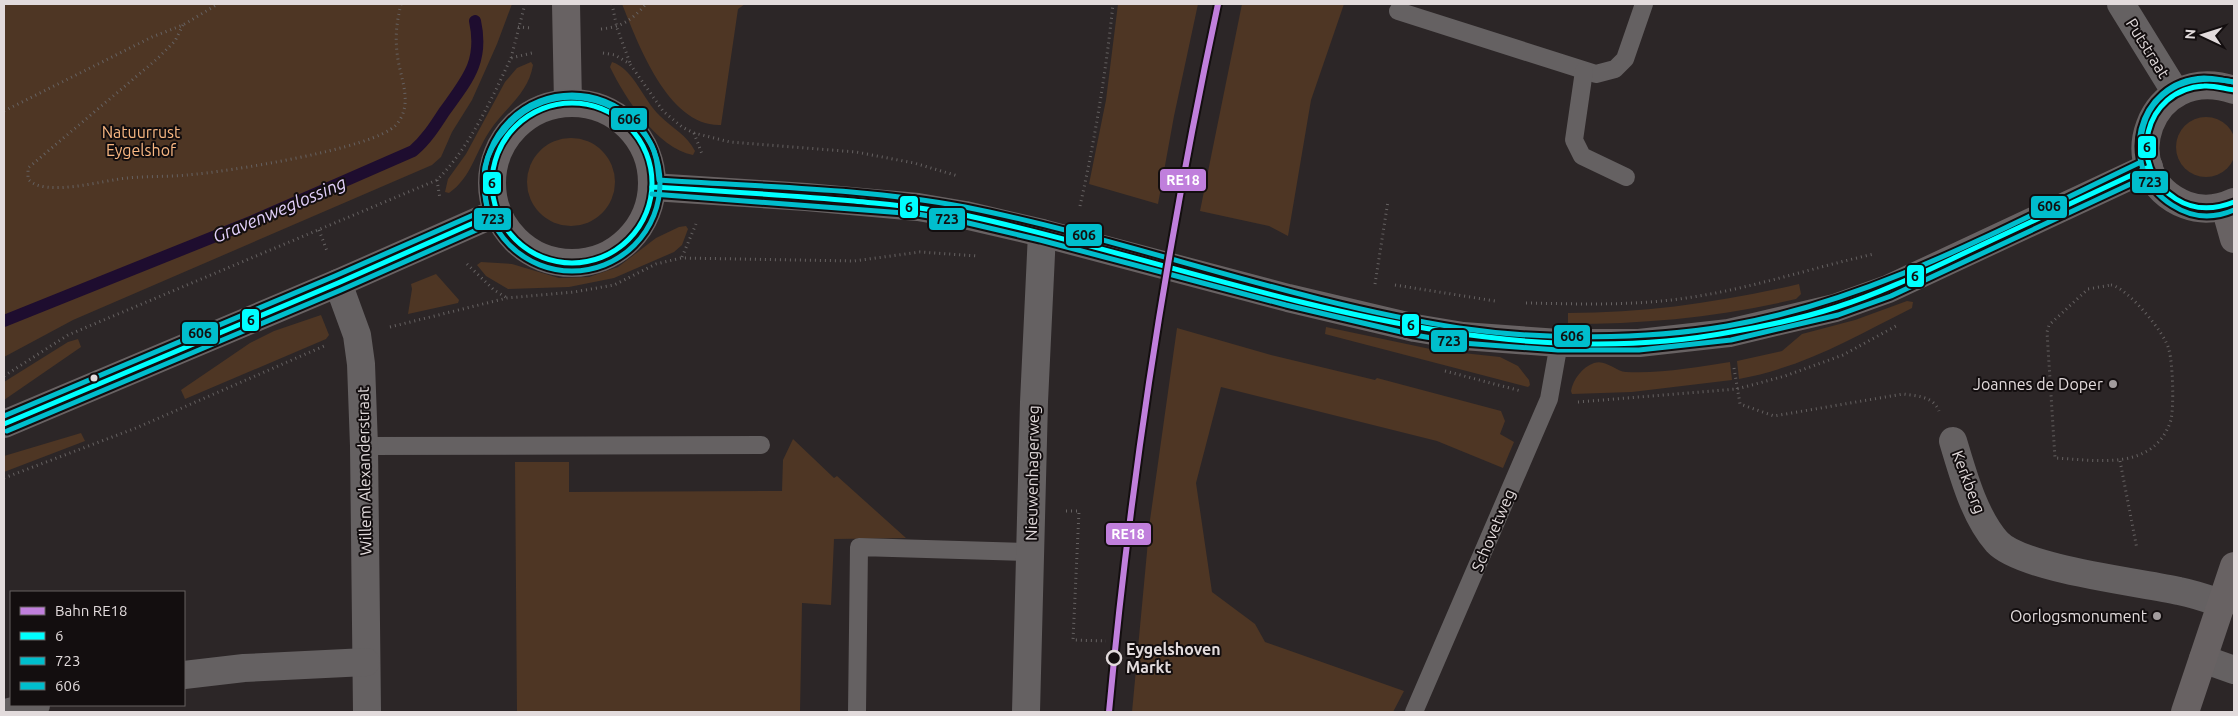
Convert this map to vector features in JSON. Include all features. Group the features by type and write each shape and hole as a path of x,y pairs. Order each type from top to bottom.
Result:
{"street":[{"path":"566,4 568,103"},
{"name":"Putstraat","path":"2120,4 2176,93"},
{"path":"2234,90 2221,86 2206,85 2190,87 2176,93 2156,113 2149,125 2146,153 2149,167 2164,191 2180,202 2198,208 2230,205 2234,239"},
{"path":"568,103 587,104 605,110 622,120 635,134 645,150 650,168 652,187 648,211 635,232 618,249 596,260 572,264 548,261 527,250 509,234 496,213 492,192 492,170 499,149 511,131 527,116 547,107 568,103"},
{"path":"652,187 806,197 918,207 965,215 1042,233 1368,318 1463,336 1559,343 1639,343 1729,333 1827,310 1888,289 2149,167"},
{"path":"4,424 338,283 496,213"},
{"name":"Nieuwenhagerweg","path":"1026,712 1042,233"},
{"name":"Willem Alexanderstraat","path":"338,283 357,335 361,364 364,446 367,712"},
{"name":"Kerkberg","path":"1953,441 1974,500 1984,520 1998,542 2017,556 2053,566 2182,591 2223,604"},
{"path":"2185,712 2223,604 2234,566"},
{"path":"2203,659 2234,670"},
{"path":"185,675 244,668 366,662"},
{"path":"9,712 32,706"}],"lane":[{"path":"1398,11 1596,74 1615,69 1626,59 1644,4"},
{"path":"1584,71 1574,140 1582,156 1626,177"},
{"name":"Schovetweg","path":"1414,712 1549,398 1559,343"},
{"path":"364,446 761,445"},
{"path":"856,712 859,547 1030,552"}],"path":[{"path":"4,111 152,37 183,25 218,4"},
{"path":"183,25 175,41 157,59 28,168 28,179 31,182 45,188 102,183 123,178 232,170 354,145 377,138 398,122 402,117 405,103 406,91 397,55 396,38 396,25 401,4"},
{"path":"4,376 68,335 437,180 452,165 495,91 511,58 525,4"},
{"path":"612,4 616,28 630,64 663,111 682,127 694,133 730,142 856,152 914,163 961,177"},
{"path":"1071,241 1095,137 1107,66 1113,4"},
{"path":"511,58 542,51 566,50 607,53 630,64"},
{"path":"1388,200 1375,282 1503,302"},
{"path":"4,478 136,428 319,348 357,335 507,298 574,292 614,285 656,264 681,258 854,261 920,252 983,257"},
{"path":"1523,303 1593,305 1685,298 1764,284 1882,252"},
{"path":"2096,286 2118,286 2126,292 2139,305 2170,349 2172,412 2169,428 2141,455 2120,461 2055,458 2047,332 2049,325 2080,295 2096,286"},
{"name":"Kerkberg","path":"1737,389 1740,404 1774,416 1903,394 1925,397 1937,406 1953,441"},
{"path":"2120,461 2129,512"},
{"path":"1060,510 1079,511 1073,640 1106,641"}],"green space":[{"name":"Natuurrust Eygelshof","path":"4,4 512,4 497,44 472,100 452,132 441,157 432,165 73,320 4,357"},
{"path":"622,4 745,4 738,9 721,125 702,122 685,112 671,98 646,60"},
{"path":"1118,4 1198,4 1174,116 1158,204 1089,184 1106,100"},
{"path":"1242,4 1344,4 1311,100 1288,236 1269,226 1200,211"},
{"path":"531,62 533,65 530,76 521,93 489,132 463,180 449,193 445,192 448,179 466,154 505,82 517,68"},
{"path":"612,62 626,71 654,109 688,140 695,151 693,155 667,143 644,120 633,107 616,79 610,67"},
{"path":"2200,117 2212,117 2228,125 2234,135 2236,147 2234,159 2228,169 2212,177 2200,177 2184,169 2176,153 2176,141 2184,125"},
{"path":"571,138 588,141 602,151 612,165 615,182 612,199 602,213 588,223 571,226 554,223 540,213 530,199 527,182 530,165 540,151 554,141"},
{"path":"686,226 688,229 682,245 674,252 614,278 569,287 508,289 486,276 477,265 481,262 512,264 559,278 589,277 618,267 656,238 679,227"},
{"path":"436,274 459,300 458,303 408,314 411,284"},
{"path":"1799,284 1801,294 1796,299 1740,310 1654,321 1568,324 1568,313 1656,309 1742,296"},
{"path":"1907,301 1913,302 1912,308 1828,350 1786,367 1739,379 1737,361 1782,351 1802,334 1855,320"},
{"path":"321,315 329,335 326,339 185,399 181,390 250,343 274,331"},
{"path":"1326,327 1435,350 1500,357 1518,366 1529,380 1530,385 1528,387 1325,334"},
{"path":"1177,328 1271,355 1375,380 1377,378 1501,411 1505,421 1500,434 1514,442 1503,468 1437,441 1221,387 1196,483 1212,592 1255,624 1265,642 1404,691 1393,712 1132,712 1150,520"},
{"path":"78,339 81,347 4,400 4,382 68,342"},
{"path":"1598,362 1626,372 1652,372 1730,362 1732,380 1632,392 1572,394 1571,391 1576,378 1582,371"},
{"path":"81,433 85,441 4,472 4,456"},
{"path":"793,439 834,478 837,476 906,538 834,539 831,605 802,603 800,712 517,712 515,462 569,462 569,492 782,491 783,460"}],"waterway":[{"name":"Gravenweglossing","path":"4,321 253,221 413,151 434,128 472,70 477,48 475,21"}],"rail line":[{"name":"RE18","path":"1109,712 1128,533 1153,356 1183,180 1218,4"}],"transit line":[{"name":"723","path":"2234,82 2204,78 2181,83 2162,94 2149,110 2141,129 2139,150 2143,170 2154,189 2172,205 2187,213 2203,216 2218,215 2234,210"},
{"name":"606","path":"4,416 335,276 487,209 484,182 485,167 496,140 524,112 543,102 563,98 584,98 604,104 623,114 639,128 652,146 659,180 851,192 965,207 1089,236 1273,287 1396,317 1491,332 1593,337 1662,334 1727,326 1835,299 1887,280 1990,235 2141,162 2141,141 2145,122 2152,107 2164,95 2178,86 2194,81 2213,79 2234,82"},
{"name":"6","path":"2234,90 2204,86 2183,90 2167,100 2155,115 2148,132 2147,150 2150,168 2160,185 2176,199 2190,206 2205,208 2219,207 2234,202"},
{"name":"723","path":"572,95 589,97 605,102 628,115 640,127 656,158 660,183 658,200 653,216 640,239 628,251 597,267 572,271 555,269 539,264 516,251 504,239 488,208 484,183 486,166 491,150 504,127 516,115 547,99 572,95"},
{"name":"6","path":"564,103 580,103 610,112 629,126 646,152 652,175 652,183 652,191 646,214 629,240 610,254 595,260 580,263 564,263 534,254 510,234 501,221 495,206 492,191 492,175 501,145 521,121 534,112 549,106 564,103"},
{"name":"6","path":"652,187 829,199 940,211 1062,238 1347,313 1443,331 1539,342 1635,343 1731,332 1811,315 1837,307 1923,273 2149,167"},
{"name":"723","path":"652,194 917,214 964,222 1040,240 1286,305 1414,335 1462,343 1558,350 1639,350 1731,340 1838,315 1891,296 2152,174"},
{"name":"6","path":"4,424 338,283 496,213"},
{"name":"723","path":"7,431 341,290 499,220"}],"place":[{"name":"Joannes de Doper","path":"2113,384"},
{"name":"Oorlogsmonument","path":"2157,616"},
{"name":"Eygelshoven Markt","path":"1114,658"}]}
